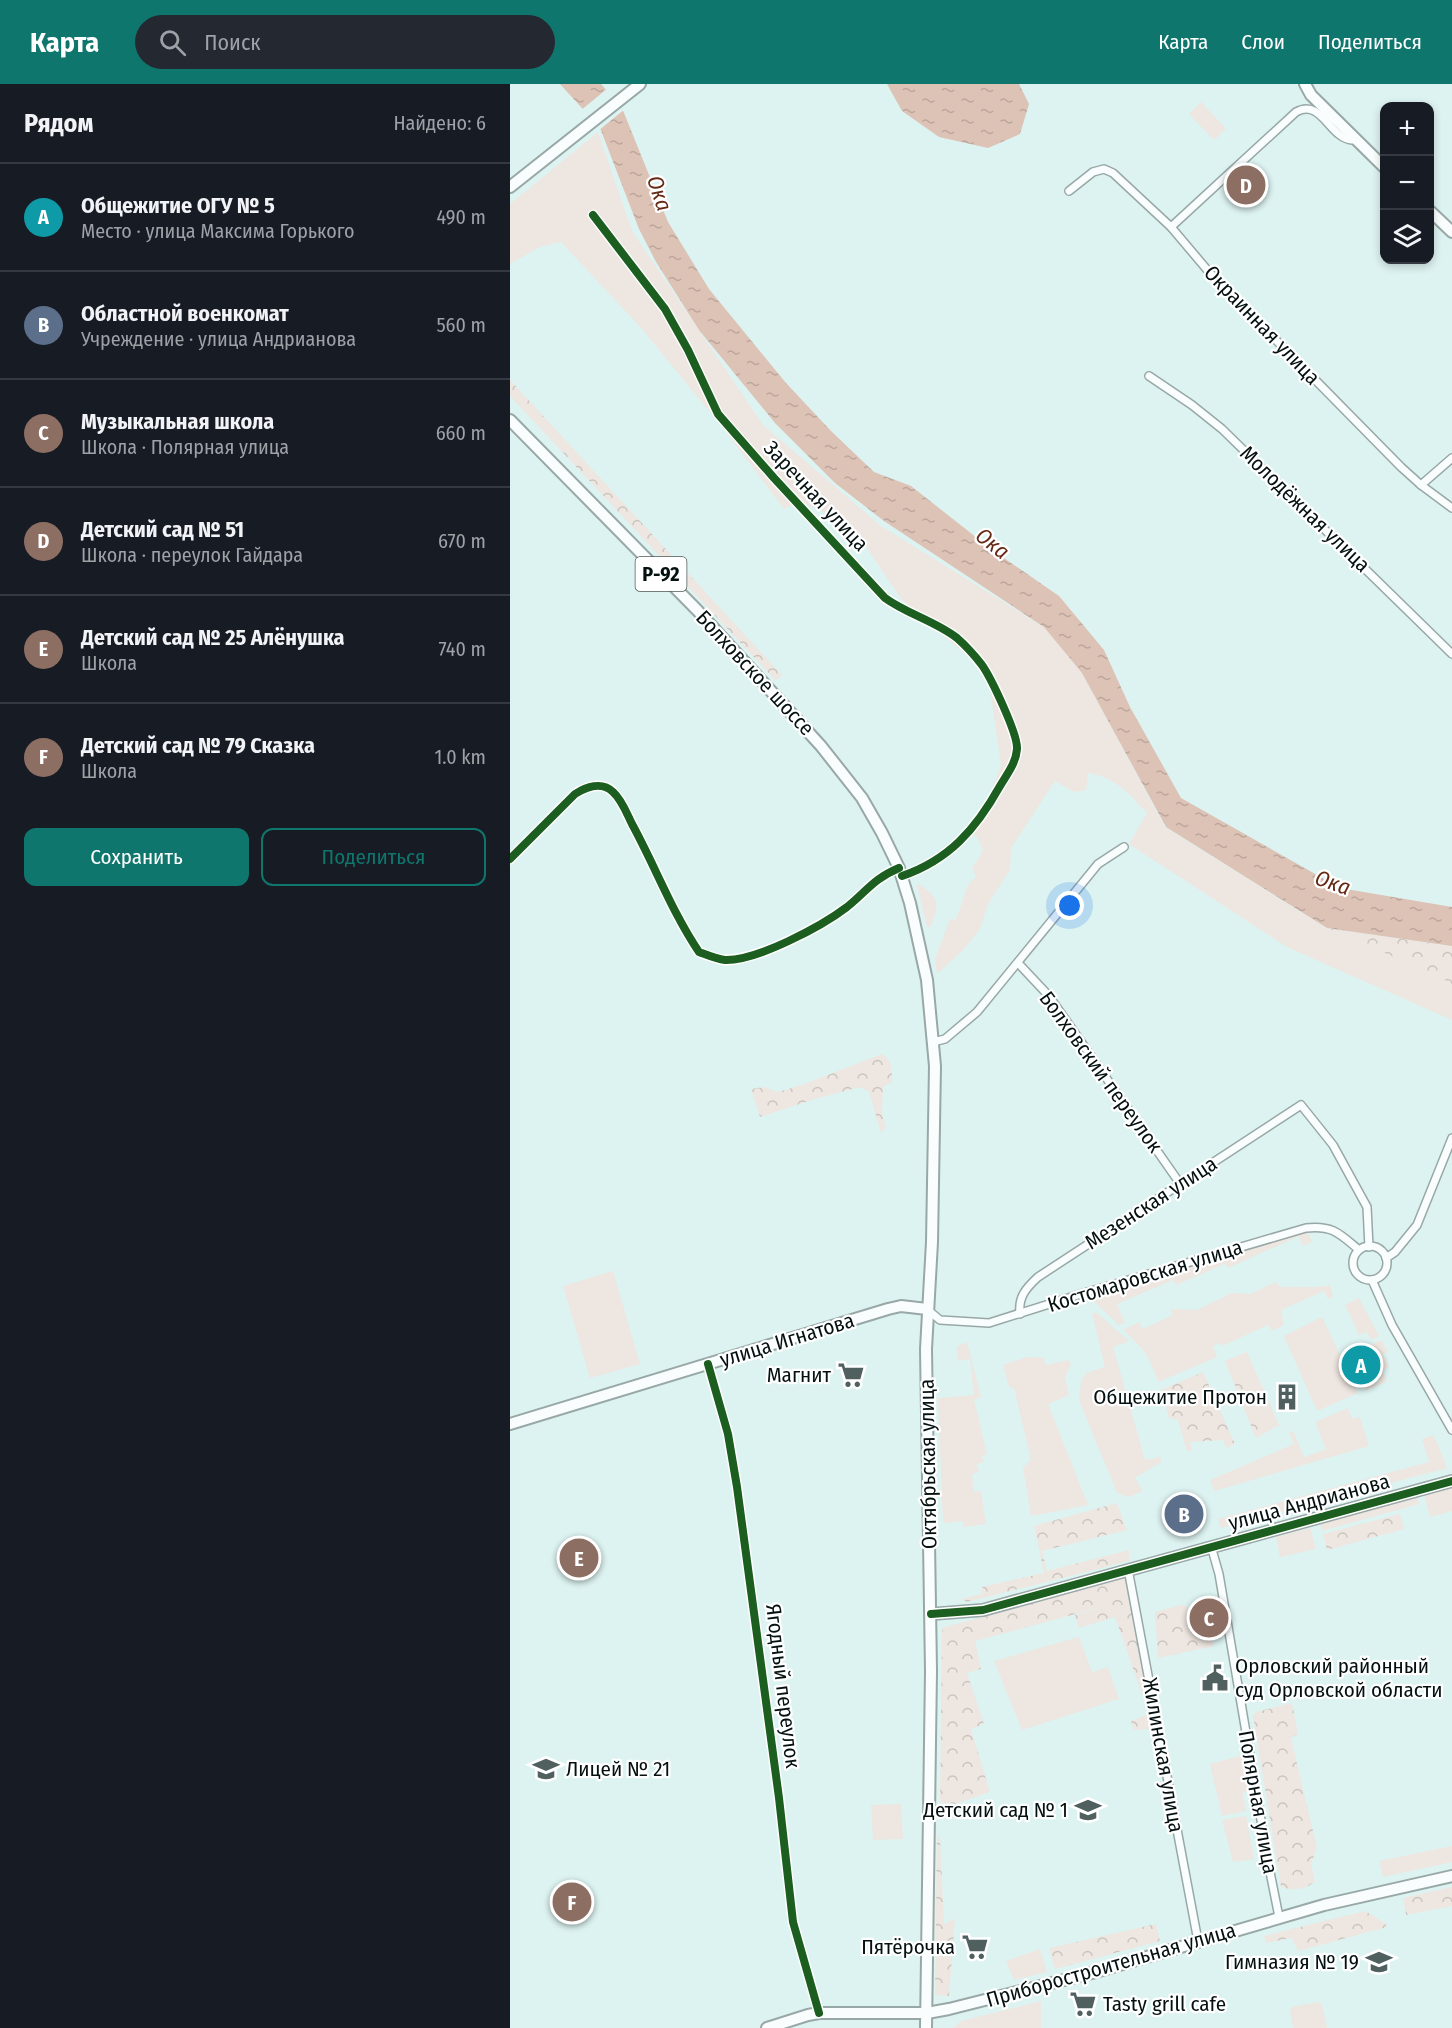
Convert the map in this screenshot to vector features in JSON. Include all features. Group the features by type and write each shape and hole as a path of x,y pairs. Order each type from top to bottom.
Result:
{"main road":[{"path":"510,187 629,84"},
{"path":"510,178 530,168 640,84"},
{"path":"1305,84 1311,95 1380,163"},
{"path":"1434,215 1452,232"},
{"name":"Болховское шоссе","path":"510,420 698,611 802,724 862,798 882,833 900,872 910,903"},
{"name":"Октябрьская улица","path":"910,903 927,980 933,1042 934,1180 926,1349 931,1614 926,2028"},
{"name":"улица Игнатова","path":"510,1424 888,1309 901,1306 927,1309"},
{"name":"улица Андрианова","path":"931,1614 982,1610 1452,1481"},
{"name":"Приборостроительная улица","path":"767,2028 819,2013 927,2013 1047,1985 1279,1917 1380,1891 1452,1876"}],"street":[{"path":"1171,227 1302,109 1314,110 1344,138 1352,140 1355,137"},
{"name":"Окраинная улица","path":"1069,191 1093,172 1104,169 1113,173 1171,227 1209,272 1421,485 1452,508"},
{"name":"Заречная улица","path":"510,859 575,794 586,787 603,786 613,791 618,799 646,849 682,927 699,952 728,960 758,953 814,928 847,907 875,880 900,872 920,869 943,857 967,835 986,811 1015,759 1017,745 992,683 981,664 957,638 932,622 885,598 718,414 688,350 665,309 593,215"},
{"name":"Молодёжная улица","path":"1149,376 1222,429 1452,654"},
{"path":"1421,485 1452,458"},
{"path":"933,1042 945,1039 977,1012 1098,864 1124,847"},
{"name":"Болховский переулок","path":"1018,963 1049,996 1181,1185"},
{"name":"Мезенская улица","path":"1020,1314 1019,1305 1022,1295 1038,1277 1301,1105 1333,1146 1366,1208 1369,1246"},
{"path":"1386,1258 1395,1252 1417,1225 1452,1138"},
{"name":"Костомаровская улица","path":"927,1309 940,1320 989,1323 1306,1228 1335,1230 1359,1250"},
{"path":"1369,1246 1380,1249 1386,1258 1384,1272 1372,1280 1361,1277 1354,1268 1354,1258 1359,1250 1369,1246"},
{"path":"1372,1280 1392,1325 1452,1430"},
{"name":"Ягодный переулок","path":"708,1364 728,1434 737,1487 779,1798 793,1923 819,2013"},
{"name":"Полярная улица","path":"1211,1546 1219,1574 1279,1917"},
{"name":"Жилинская улица","path":"1128,1569 1198,1941"}],"green space":[{"path":"1201,102 1226,129 1214,140 1189,114"},
{"path":"598,132 632,231 763,425 881,526 1044,627 1082,673 1165,827 1326,928 1441,977 1452,986 1452,1020 1287,947 1129,844 1147,813 1114,782 1088,773 1086,790 1074,792 1055,781 1011,848 1010,870 988,904 980,929 963,950 937,974 935,959 950,919 956,920 968,885 976,877 972,868 983,851 978,838 971,833 978,825 1001,765 988,674 901,599 853,527 800,501 784,509 723,428 642,329 561,242 540,247 510,264 510,204"},
{"path":"510,380 782,675 776,681 510,396"},
{"path":"919,884 931,894 936,903 930,927 927,927 917,885"},
{"path":"1326,928 1452,946 1452,986 1441,977"},
{"path":"882,1054 890,1063 892,1082 883,1087 882,1113 886,1127 881,1133 869,1092 860,1087 760,1117 751,1089 764,1087 778,1092"},
{"path":"1308,1232 1312,1242 1303,1246 1299,1237 1295,1238 1228,1268 1225,1264 1176,1285 1173,1280 1117,1304 1125,1323 1119,1325 1088,1296"},
{"path":"613,1271 640,1364 590,1378 563,1286"},
{"path":"1276,1282 1280,1287 1330,1285 1333,1296 1328,1299 1324,1291 1281,1310 1284,1325 1272,1331 1268,1325 1222,1346 1221,1343 1213,1346 1217,1357 1158,1382 1145,1353 1123,1330 1139,1322 1143,1329 1173,1315 1170,1309 1197,1310 1232,1293 1250,1294"},
{"path":"1359,1298 1379,1336 1371,1340 1367,1332 1359,1335 1345,1305"},
{"path":"1092,1313 1097,1313 1129,1341 1113,1347 1145,1460 1161,1457 1161,1462 1135,1478 1143,1491 1129,1497 1117,1493 1079,1400 1081,1382 1086,1373 1105,1367"},
{"path":"1322,1317 1358,1393 1317,1411 1284,1336"},
{"path":"1381,1340 1388,1352 1383,1354 1389,1367 1382,1370 1387,1381 1365,1391 1364,1388 1380,1381 1364,1348"},
{"path":"967,1342 981,1397 974,1400 987,1454 982,1456 984,1462 977,1464 979,1472 972,1474 974,1492 981,1491 986,1524 964,1527 963,1521 943,1523 938,1398 974,1395 970,1359 958,1361 957,1346"},
{"path":"1247,1352 1279,1425 1256,1438 1225,1361"},
{"path":"1027,1357 1043,1358 1046,1365 1068,1360 1071,1364 1065,1377 1069,1395 1048,1404 1088,1505 1031,1516 1023,1468 1031,1460 1014,1388 1009,1387 1003,1365"},
{"path":"1230,1359 1241,1375 1266,1431 1256,1438 1225,1361"},
{"path":"1203,1372 1235,1444 1226,1448 1223,1440 1190,1442 1192,1451 1187,1451 1178,1420 1169,1418 1161,1390"},
{"path":"1348,1408 1352,1419 1360,1417 1369,1446 1214,1491 1210,1480 1294,1444 1289,1433 1293,1431 1304,1457 1326,1449 1315,1422"},
{"path":"1434,1435 1447,1468 1221,1528 1218,1519 1429,1462 1422,1439"},
{"path":"1452,1487 1452,1511 1430,1517 1424,1495"},
{"path":"1417,1496 1419,1504 1322,1531 1320,1524"},
{"path":"1117,1503 1127,1530 1042,1551 1047,1571 1129,1550 1129,1561 967,1602 961,1599 982,1594 982,1587 1044,1573 1034,1526"},
{"path":"1400,1514 1404,1529 1327,1550 1323,1534"},
{"path":"1310,1528 1316,1549 1280,1557 1276,1537"},
{"path":"1126,1577 1155,1729 1134,1730 1131,1721 1149,1714 1115,1617 1079,1628 1075,1615 1120,1602 975,1641 981,1669 967,1673 984,1724 971,1729 990,1792 955,1804 940,1802 942,1628"},
{"path":"1181,1605 1187,1607 1200,1637 1212,1636 1214,1646 1158,1658 1155,1612"},
{"path":"1079,1637 1092,1672 1108,1667 1119,1699 1022,1730 994,1661"},
{"path":"1292,1703 1298,1734 1291,1738 1317,1848 1311,1864 1315,1881 1303,1888 1295,1889 1281,1887 1253,1716 1256,1712"},
{"path":"1251,1753 1257,1789 1243,1792 1246,1811 1222,1816 1210,1764"},
{"path":"901,1804 903,1839 873,1840 871,1805"},
{"path":"1246,1816 1254,1859 1233,1862 1222,1820"},
{"path":"937,1836 940,1836 944,1924 955,1919 949,1996 935,1995"},
{"path":"1452,1846 1452,1862 1383,1877 1379,1861"},
{"path":"1452,1887 1452,1906 1406,1915 1403,1898"},
{"path":"1365,1911 1385,1923 1387,1927 1298,1951 1292,1938 1266,1943 1264,1936"},
{"path":"1156,1924 1160,1941 1055,1969 1049,1948"},
{"path":"1040,1949 1047,1972 1014,1980 1006,1961"},
{"path":"1041,2001 1041,2028 953,2028 961,2021"},
{"path":"1318,2002 1322,2005 1327,2028 1293,2028 1290,2012 1292,2007"}],"water":[{"path":"560,84 601,84 622,108 668,222 709,289 786,383 832,432 874,472 911,486 991,549 1059,596 1104,650 1130,707 1181,798 1340,888 1452,907 1452,946 1327,928 1166,827 1082,673 1044,627 884,521 835,483 775,423 699,330 656,262 639,229 600,128"},
{"path":"887,84 1019,84 1029,104 1020,134 988,148 939,137 902,111"}],"pier":[{"path":"608,88 625,109 598,131 580,111"}],"cycle path":[{"path":"593,215 665,309 688,350 718,414 885,598 957,638 982,665 997,693 1016,742 1017,749 1011,768 991,802 960,841 934,861 902,876"},
{"path":"510,859 575,794 594,786 609,789 624,807 672,905 699,952 725,960 754,955 789,941 836,915 876,881 899,868"},
{"path":"708,1364 728,1434 737,1487 779,1798 793,1922 819,2013"},
{"path":"931,1614 983,1610 1452,1481"}],"place":[{"name":"Детский сад № 51","path":"1246,185"},
{"name":"Общежитие ОГУ № 5","path":"1361,1365"},
{"name":"Магнит","path":"851,1375"},
{"name":"Общежитие Протон","path":"1287,1397"},
{"name":"Областной военкомат","path":"1184,1514"},
{"name":"Детский сад № 25 Алёнушка","path":"579,1558"},
{"name":"Музыкальная школа","path":"1209,1618"},
{"name":"Орловский районный суд Орловской области","path":"1215,1678"},
{"name":"Лицей № 21","path":"546,1769"},
{"name":"Детский сад № 1","path":"1088,1810"},
{"name":"Детский сад № 79 Сказка","path":"572,1902"},
{"name":"Пятёрочка","path":"975,1947"},
{"name":"Гимназия № 19","path":"1379,1962"},
{"name":"Tasty grill cafe","path":"1083,2004"}],"water label":[{"name":"Ока","path":"660,193"},
{"name":"Ока","path":"993,543"},
{"name":"Ока","path":"1333,882"}]}
